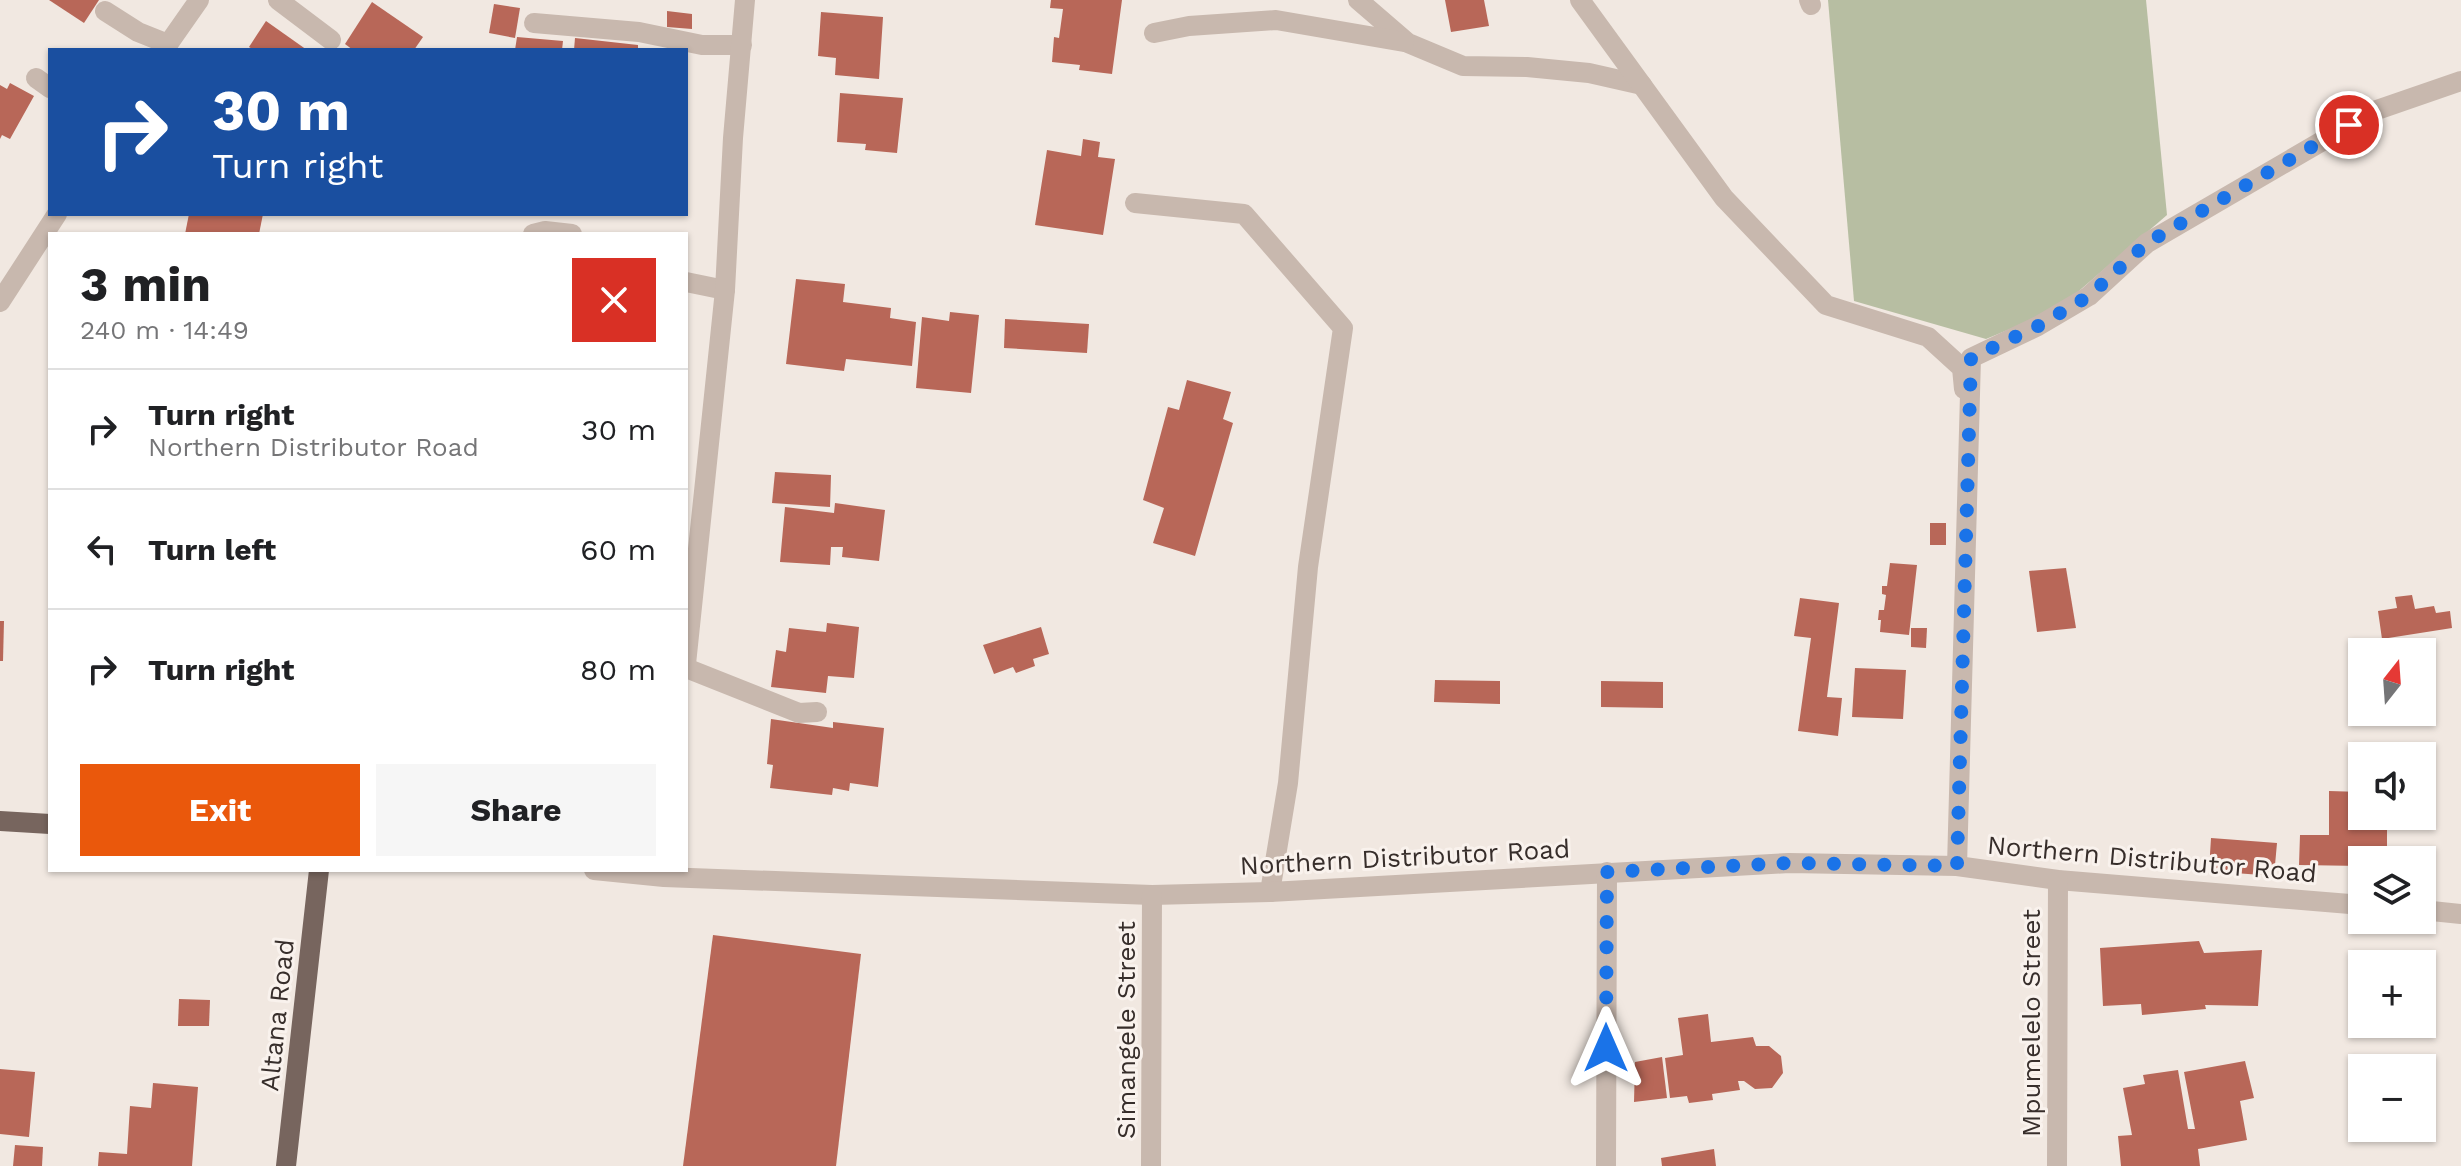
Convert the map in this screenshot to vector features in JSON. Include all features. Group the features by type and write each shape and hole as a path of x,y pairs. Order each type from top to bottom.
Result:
{"main road":[{"path":"0,821 48,824"},
{"name":"Altana Road","path":"286,1166 319,872"}],"street":[{"path":"105,11 166,47 199,0"},
{"path":"278,0 331,40"},
{"path":"689,608 725,290 733,138 745,0"},
{"path":"1358,0 1408,43"},
{"path":"1580,0 1724,198 1826,305 1928,337 1962,368 1968,432"},
{"path":"1154,33 1189,26 1276,20 1408,43 1463,66 1527,67 1589,73 1642,85"},
{"path":"534,23 639,32 702,45 742,45"},
{"path":"1957,866 1971,358 2038,326 2089,296 2147,243 2374,111 2461,81"},
{"path":"1135,203 1244,214 1343,328 1308,567 1288,783 1270,892"},
{"path":"0,302 56,216"},
{"path":"688,282 725,290"},
{"path":"688,667 799,713 817,712"},
{"name":"Northern Distributor Road","path":"641,872 1152,895 1270,892 1789,863 1957,866 2058,880 2348,904"},
{"path":"1606,1166 1607,872"},
{"name":"Mpumelelo Street","path":"2057,1166 2058,880"},
{"name":"Simangele Street","path":"1151,1166 1152,895"},
{"path":"2436,911 2461,914"}],"green space":[{"path":"1828,0 2146,0 2167,215 2058,309 1986,339 1854,301"}],"building":[{"path":"49,0 99,0 84,23"},
{"path":"1051,0 1122,0 1112,74 1079,70 1080,65 1052,62 1054,37 1059,38 1063,9 1050,8"},
{"path":"1445,0 1484,0 1489,26 1451,32"},
{"path":"372,2 423,37 415,48 350,48 345,44"},
{"path":"494,4 520,8 515,38 489,33"},
{"path":"667,11 692,14 692,29 667,27"},
{"path":"821,12 883,17 879,79 835,75 836,58 818,56"},
{"path":"266,21 304,48 251,48"},
{"path":"517,37 563,41 562,48 515,48"},
{"path":"575,38 638,45 638,48 574,48"},
{"path":"10,83 34,96 10,139 2,135 0,139 0,85 7,89"},
{"path":"840,93 903,98 897,153 865,150 866,144 837,142"},
{"path":"1083,139 1100,142 1098,157 1115,159 1103,235 1035,225 1047,150 1081,156"},
{"path":"189,216 263,216 259,232 185,232"},
{"path":"796,279 845,284 843,302 891,308 890,318 916,322 912,366 846,359 844,371 786,364"},
{"path":"950,312 979,315 971,393 916,388 922,317 949,321"},
{"path":"1005,319 1089,324 1087,353 1004,348"},
{"path":"1187,380 1231,392 1223,419 1233,423 1195,556 1153,543 1164,508 1143,500 1168,407 1179,410"},
{"path":"775,472 831,475 830,507 772,503"},
{"path":"835,503 885,510 879,561 842,557 843,547 831,547 830,565 780,562 785,507 834,513"},
{"path":"1930,523 1946,523 1946,545 1930,545"},
{"path":"1890,563 1917,565 1909,635 1880,632 1879,610 1884,610 1886,595 1882,594 1882,586 1887,586"},
{"path":"2066,568 2076,628 2037,632 2029,571"},
{"path":"2412,595 2415,609 2434,606 2436,613 2450,611 2452,628 2382,638 2378,611 2397,608 2395,597"},
{"path":"1800,598 1839,603 1827,697 1842,698 1838,736 1798,731 1811,638 1794,636"},
{"path":"0,621 4,621 3,661 0,661"},
{"path":"827,623 859,627 854,678 828,676 826,693 771,687 776,650 786,652 789,628 826,632"},
{"path":"1041,627 1049,654 1033,659 1035,666 1016,673 1013,667 994,674 983,645"},
{"path":"1911,628 1927,628 1926,648 1911,647"},
{"path":"1855,668 1906,670 1903,719 1852,717"},
{"path":"1435,680 1500,681 1500,704 1434,702"},
{"path":"1601,681 1663,682 1663,708 1601,707"},
{"path":"771,719 833,728 833,722 884,728 878,787 850,783 849,791 833,788 832,795 770,788 773,765 767,764"},
{"path":"2329,791 2348,792 2348,830 2387,830 2387,846 2348,846 2348,866 2299,865 2300,835 2329,835"},
{"path":"2211,838 2277,843 2274,876 2209,871"},
{"path":"713,935 861,954 836,1166 683,1166"},
{"path":"2199,941 2204,953 2262,950 2258,1006 2205,1005 2206,1009 2142,1015 2141,1004 2103,1006 2100,948"},
{"path":"179,999 210,1000 209,1026 178,1026"},
{"path":"1708,1014 1711,1042 1753,1037 1756,1046 1769,1046 1781,1056 1783,1073 1772,1088 1755,1089 1744,1081 1738,1081 1740,1090 1712,1094 1713,1100 1689,1103 1687,1096 1670,1098 1665,1058 1683,1055 1678,1018"},
{"path":"1662,1057 1667,1098 1634,1102 1635,1062"},
{"path":"2245,1061 2254,1098 2240,1101 2247,1140 2198,1149 2200,1166 2121,1166 2118,1136 2132,1135 2123,1088 2145,1084 2143,1075 2178,1070 2188,1129 2195,1129 2184,1072"},
{"path":"0,1069 35,1072 29,1137 0,1134"},
{"path":"153,1083 198,1087 192,1166 98,1166 99,1152 127,1154 130,1106 151,1108"},
{"path":"15,1145 43,1147 42,1166 13,1166"},
{"path":"1714,1149 1716,1166 1662,1166 1661,1158"}],"route":[{"path":"1606,1048 1607,872 1789,863 1957,866 1971,358 2038,326 2089,296 2147,243 2349,125"}]}
